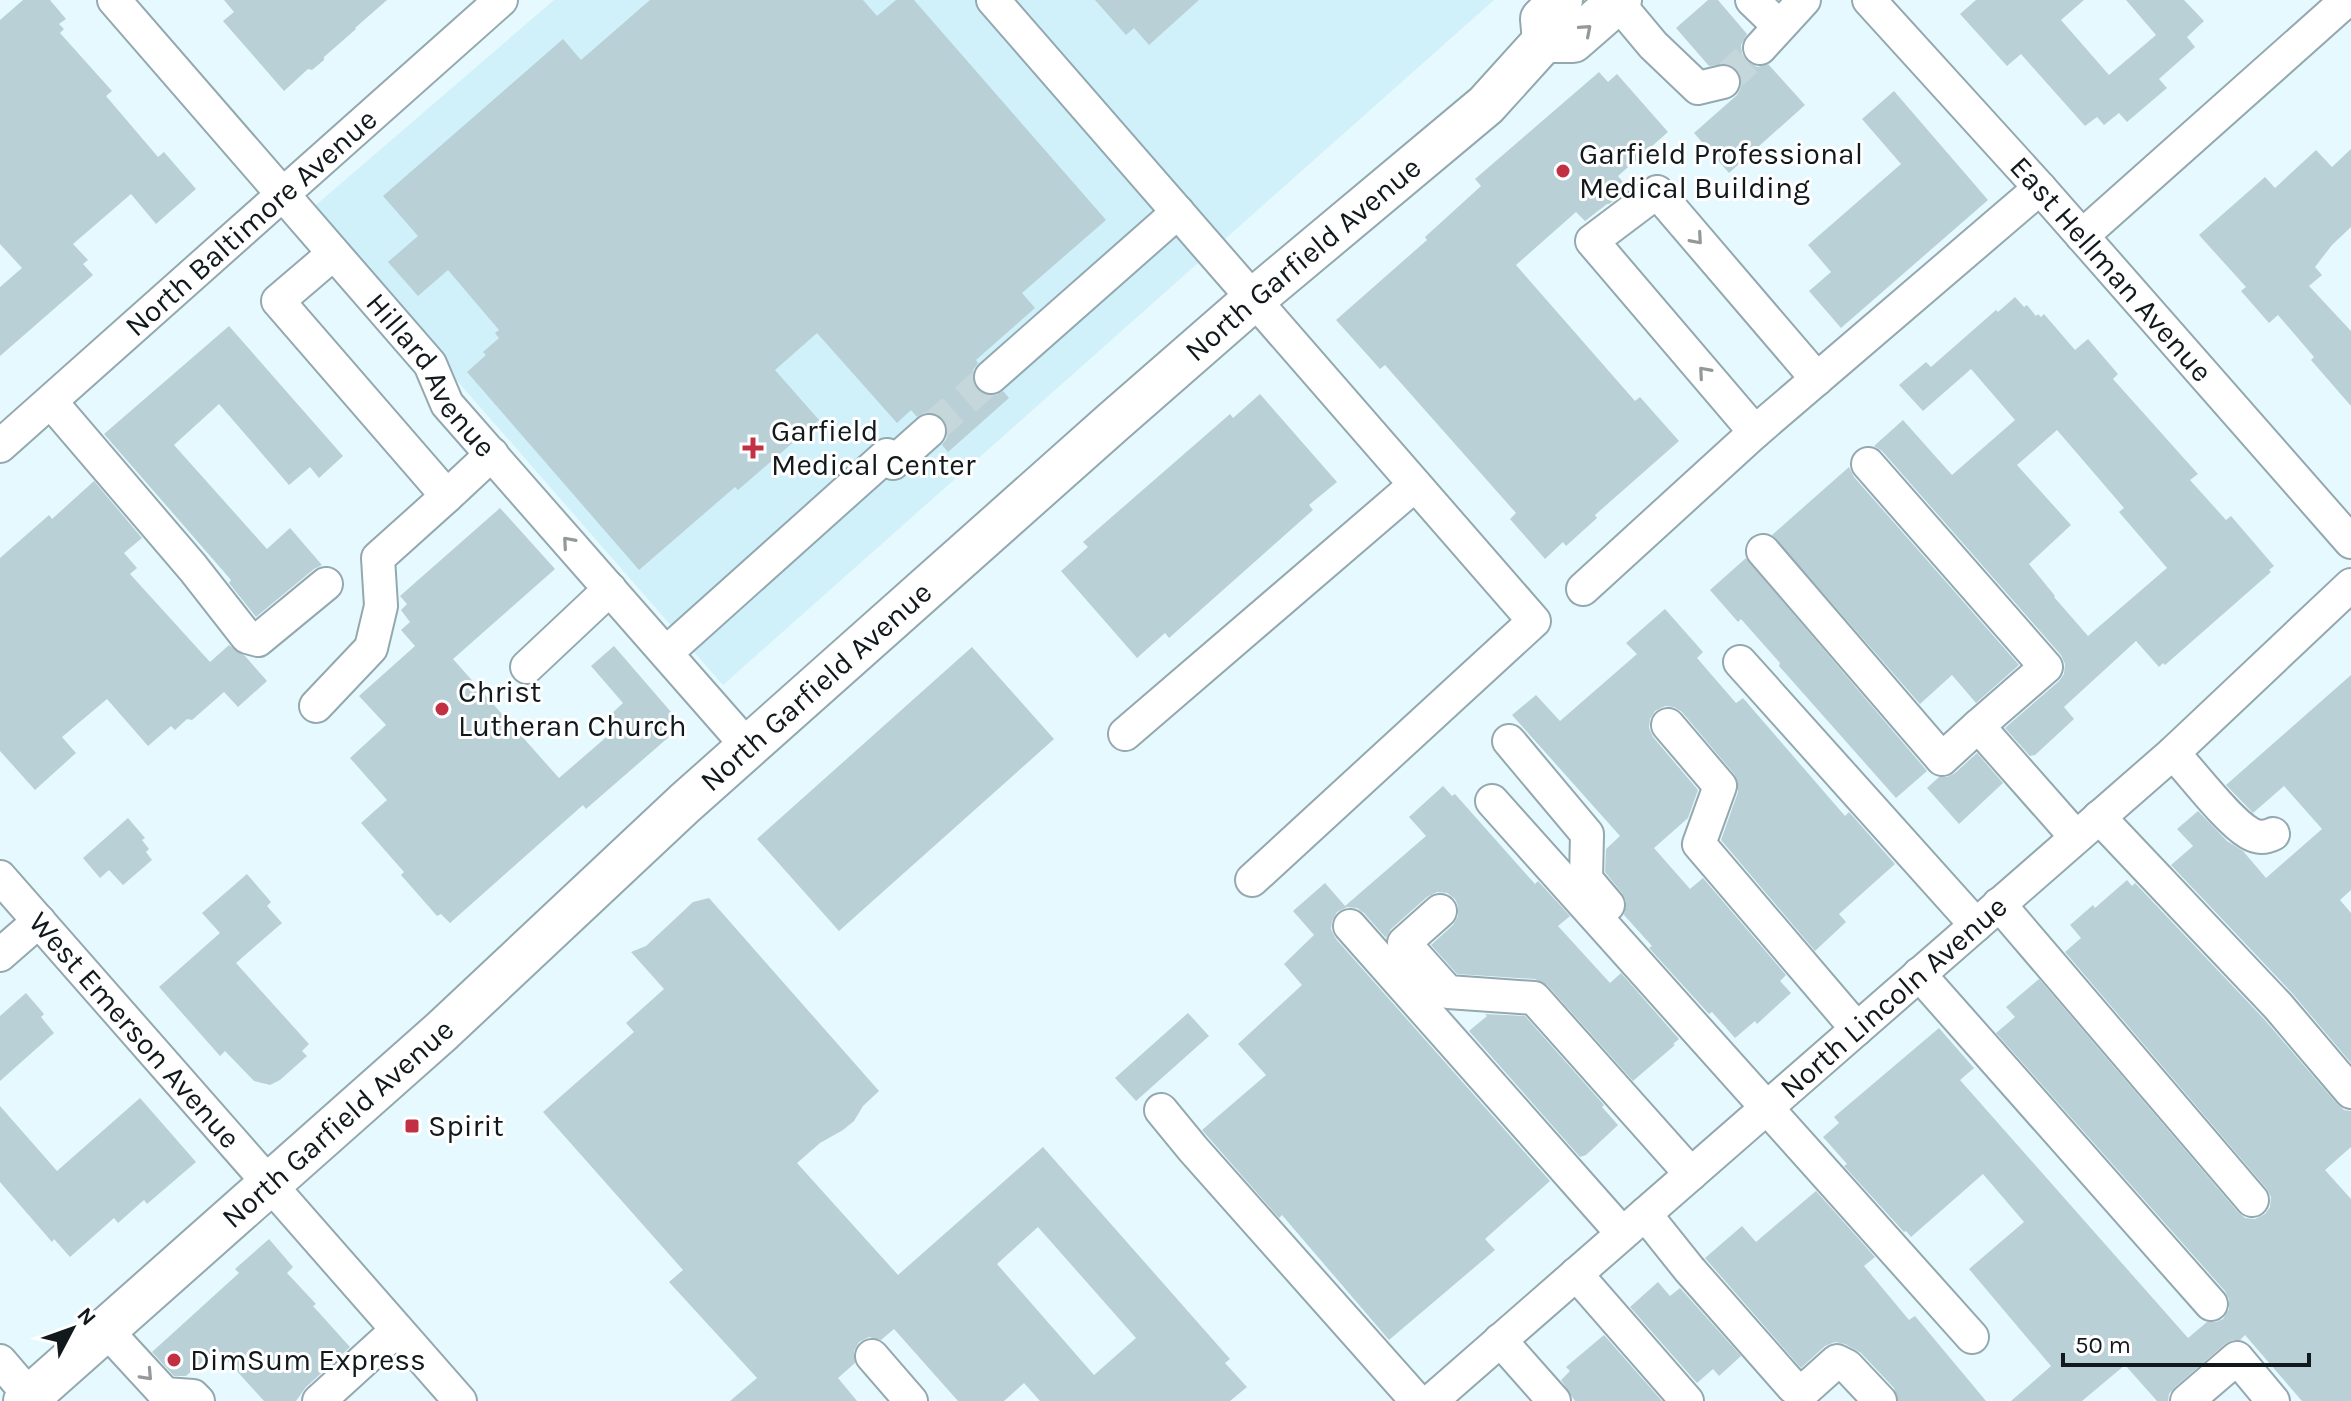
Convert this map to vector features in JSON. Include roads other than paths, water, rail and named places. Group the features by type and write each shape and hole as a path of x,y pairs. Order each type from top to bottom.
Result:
{"main road":[{"path":"1561,0 1542,19 1544,41 1573,41 1619,1"},
{"name":"North Garfield Avenue","path":"41,1395 106,1330 442,1031 685,803 1254,299 1486,105 1544,41"}],"street":[{"name":"Hillard Avenue","path":"114,0 430,364 447,404 749,748"},
{"name":"North Baltimore Avenue","path":"1,444 501,0"},
{"path":"993,0 1534,621 1252,880"},
{"path":"1752,0 1769,37 1804,0"},
{"name":"East Hellman Avenue","path":"1869,0 2040,188 2351,542"},
{"path":"2082,236 2347,0"},
{"path":"1619,1 1653,45 1698,88 1723,82"},
{"path":"1583,589 1755,432 2040,188"},
{"path":"1755,432 1592,241 1657,192 1817,379"},
{"path":"991,377 1178,212"},
{"path":"333,254 278,301 447,496"},
{"path":"51,402 183,556 247,637 258,640 326,584"},
{"path":"666,653 890,459 929,431"},
{"path":"316,706 371,648 381,606 378,558 492,454"},
{"path":"1763,551 1942,759 2046,667 1868,464"},
{"path":"1125,734 1415,485"},
{"name":"North Lincoln Avenue","path":"1431,1401 2173,753 2351,585"},
{"path":"527,667 610,589"},
{"path":"1740,662 1988,914 2252,1200"},
{"path":"1668,725 1720,786 1699,844 1857,1029"},
{"path":"1978,726 2278,1006 2351,1092"},
{"path":"1509,741 1587,834 1586,879 1972,1337"},
{"path":"2173,753 2234,821 2251,834 2266,837 2273,834"},
{"path":"1492,801 1772,1102"},
{"name":"West Emerson Avenue","path":"0,877 460,1401"},
{"path":"1440,911 1404,943 1448,992 1534,998 1691,1174"},
{"path":"0,955 39,921"},
{"path":"1350,926 1633,1224 1793,1387 1807,1388 1837,1361 1847,1366 1880,1401"},
{"path":"1919,974 2211,1304"},
{"path":"1161,1110 1417,1401"},
{"path":"1576,1274 1687,1401"},
{"path":"106,1330 165,1394 193,1396 198,1401"},
{"path":"319,1401 397,1330"},
{"path":"1500,1340 1554,1401"},
{"path":"872,1356 911,1401"},
{"path":"2187,1401 2237,1358 2273,1401"},
{"path":"0,1361 41,1395"}],"tunnel":[{"path":"1723,82 1760,48"},
{"path":"929,431 991,377"}],"place":[{"name":"Garfield Professional Medical Building","path":"1563,171"},
{"name":"Garfield Medical Center","path":"753,448"},
{"name":"Christ Lutheran Church","path":"442,709"},
{"name":"Spirit","path":"412,1126"},
{"name":"DimSum Express","path":"174,1360"}]}
